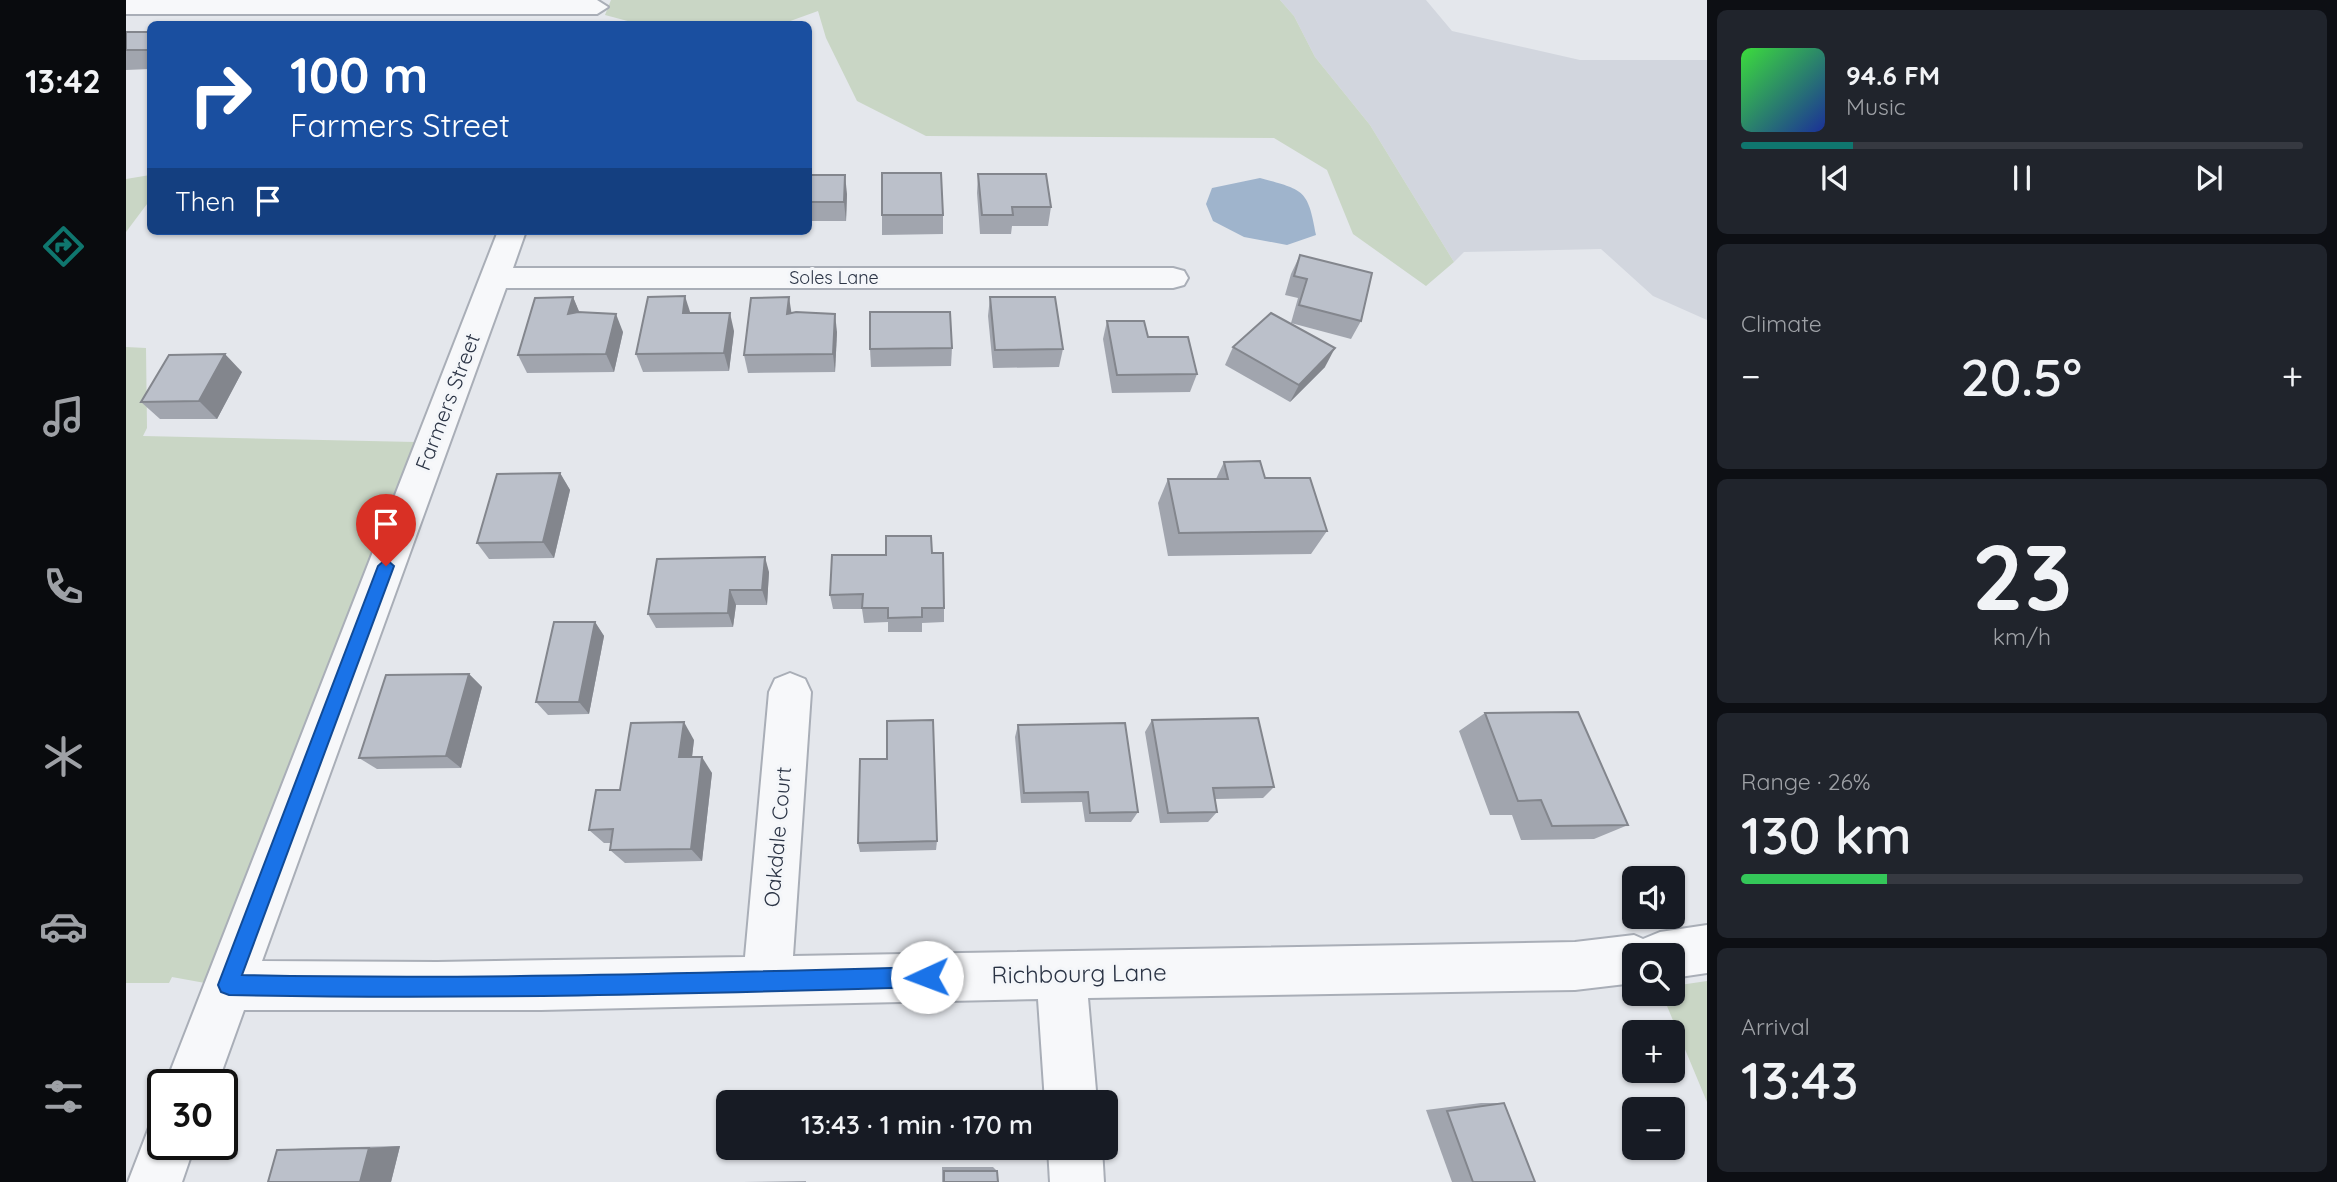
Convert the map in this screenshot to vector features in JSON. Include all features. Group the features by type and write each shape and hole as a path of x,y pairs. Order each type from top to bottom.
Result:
{"street":[{"path":"126,7 595,11"},
{"name":"Farmers Street","path":"197,1069 510,235"},
{"name":"Soles Lane","path":"494,278 1173,278"},
{"name":"Oakdale Court","path":"766,982 790,692"},
{"path":"1685,952 1707,949"},
{"name":"Richbourg Lane","path":"229,985 362,988 766,982 1061,974 1575,966 1622,960"},
{"path":"1061,974 1070,1090"},
{"path":"155,1182 163,1160"},
{"path":"1075,1160 1077,1182"}],"shaded area":[{"path":"1280,0 1426,0 1452,31 1580,60 1707,60 1707,320 1653,296 1601,249 1464,252 1454,262 1370,125 1315,57 1294,16"}],"green space":[{"path":"611,0 1280,0 1294,16 1315,57 1370,125 1454,262 1426,286 1353,234 1327,170 1274,138 926,136 857,101 826,38 818,11 790,21 628,21 605,15"},
{"path":"147,176 147,204 126,232 126,179"},
{"path":"126,347 146,348 147,428 143,436 415,442 205,983 172,977 169,983 126,983"},
{"path":"1707,981 1707,1102 1685,1049 1685,1020 1673,1020 1667,1006 1685,1006 1685,984"}],"water":[{"path":"1260,178 1295,189 1302,194 1310,208 1316,235 1287,245 1244,237 1213,221 1206,204 1212,188"}],"building":[{"path":"126,32 147,32 147,50 126,50"},
{"path":"882,173 941,173 943,215 882,215"},
{"path":"978,174 1046,174 1051,207 1012,207 1013,215 982,215"},
{"path":"812,175 845,175 844,202 812,202"},
{"path":"1300,255 1372,273 1361,321 1299,305 1307,279 1294,276"},
{"path":"685,296 683,313 730,313 724,353 636,354 648,297"},
{"path":"573,297 568,314 616,314 606,354 518,355 535,298"},
{"path":"789,297 787,314 835,314 833,354 744,355 751,298"},
{"path":"990,297 1055,297 1063,349 995,350"},
{"path":"870,312 950,312 952,348 870,349"},
{"path":"1271,313 1335,348 1299,385 1233,347"},
{"path":"1107,321 1144,321 1148,337 1188,337 1197,374 1117,375"},
{"path":"225,354 199,401 141,402 169,355"},
{"path":"1260,461 1265,478 1310,478 1327,531 1179,533 1168,479 1228,479 1224,462"},
{"path":"560,473 543,542 477,543 497,474"},
{"path":"886,536 931,536 932,553 943,553 944,608 922,608 922,617 888,618 888,608 862,608 863,594 830,595 832,555 886,555"},
{"path":"765,557 762,590 730,590 728,613 648,614 657,559"},
{"path":"554,622 595,622 579,702 536,702"},
{"path":"469,674 446,756 359,758 386,675"},
{"path":"1578,712 1628,825 1552,826 1541,800 1518,801 1485,713"},
{"path":"1258,718 1274,787 1213,788 1217,812 1168,813 1152,720"},
{"path":"933,720 937,841 858,843 860,759 887,759 887,721"},
{"path":"684,722 679,757 702,757 691,849 610,850 613,829 589,830 596,790 620,790 631,723"},
{"path":"1125,723 1138,812 1090,813 1088,792 1024,793 1018,725"},
{"path":"1504,1103 1535,1182 1473,1182 1447,1111"},
{"path":"369,1148 360,1182 268,1182 277,1150"},
{"path":"944,1171 997,1171 998,1182 944,1182"}],"route":[{"path":"386,566 229,985 362,988 645,985 927,977"}]}
